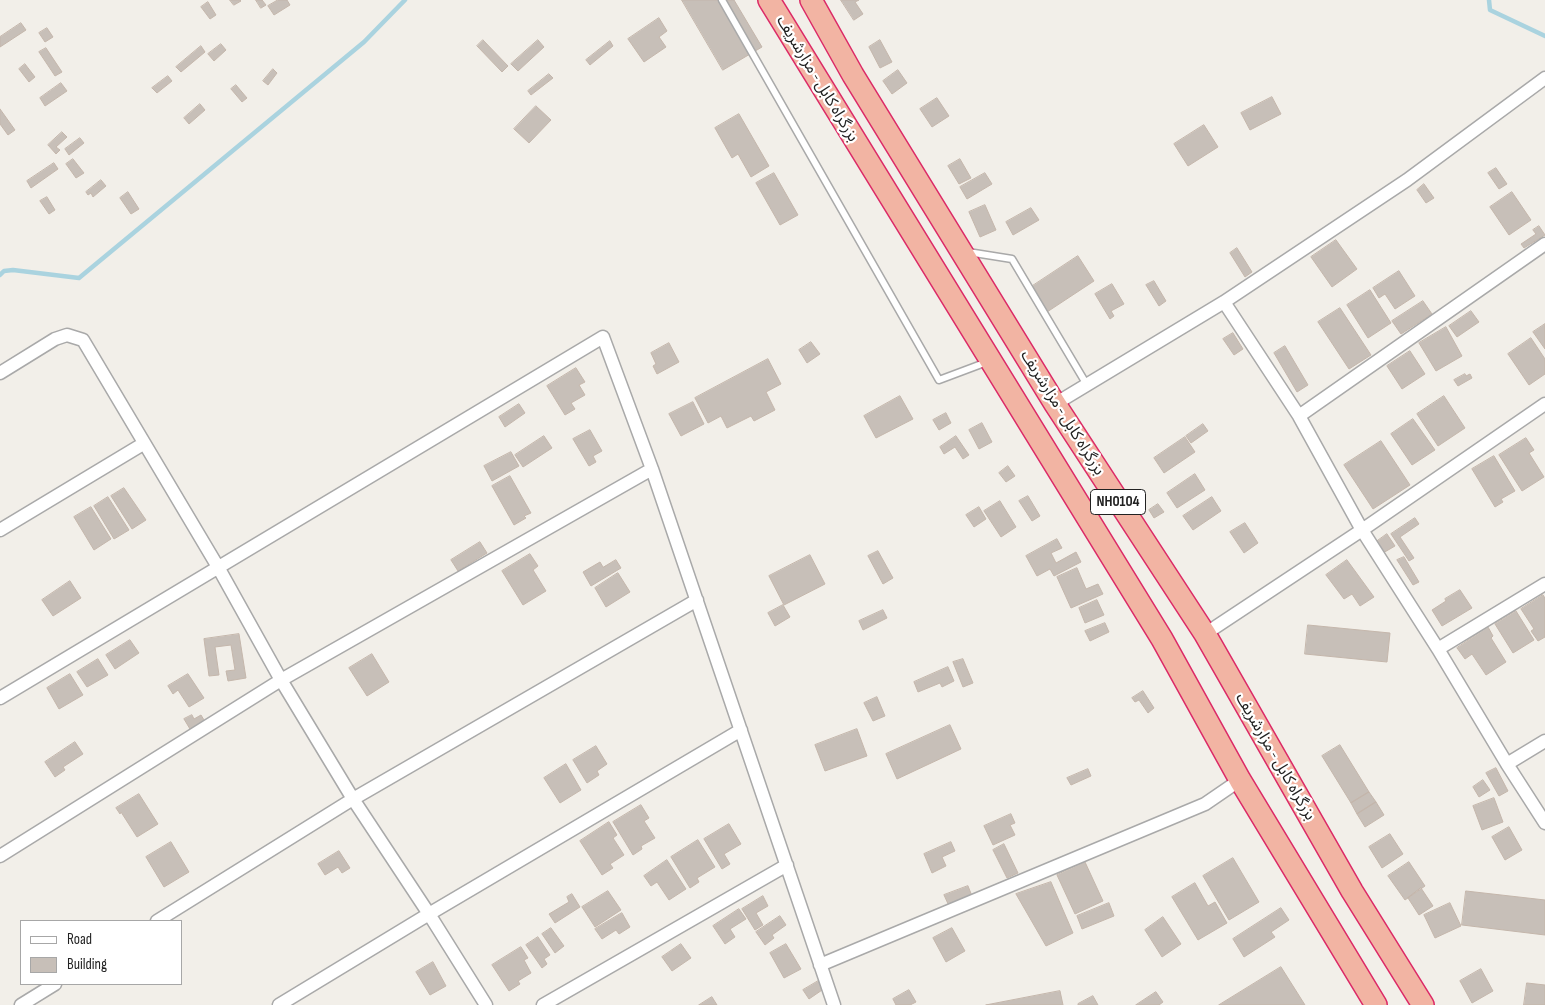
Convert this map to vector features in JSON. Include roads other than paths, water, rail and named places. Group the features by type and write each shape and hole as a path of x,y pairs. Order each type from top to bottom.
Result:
{"highway":[{"name":"بزرگراه کابل - مزارشریف","path":"769,0 1162,638 1240,780 1376,1005"},
{"name":"بزرگراه کابل - مزارشریف","path":"810,0 853,75 1055,404 1205,634 1352,891 1423,1005"}],"street":[{"path":"1055,404 1224,302 1408,180 1545,78"},
{"path":"1299,416 1545,244"},
{"path":"1224,302 1299,416 1362,530 1545,823"},
{"path":"0,373 55,338 67,335 83,340 143,444 218,567 281,680 354,800 486,1005"},
{"path":"0,698 603,337 652,469 833,1005"},
{"path":"1205,634 1362,530 1545,404"},
{"path":"0,530 143,444"},
{"path":"0,856 281,680 652,469"},
{"path":"1438,649 1545,584"},
{"path":"158,920 354,800 697,600"},
{"path":"279,1005 741,730"},
{"path":"1507,764 1545,741"},
{"path":"820,965 1205,804 1240,780"},
{"path":"543,1005 787,865"},
{"path":"21,1005 54,985"}],"lane":[{"path":"722,0 938,380 990,360"},
{"path":"961,251 1012,259 1087,385"}],"waterway":[{"path":"0,275 4,271 13,270 79,278 364,42 405,0"},
{"path":"1489,0 1490,10 1545,36"}]}
